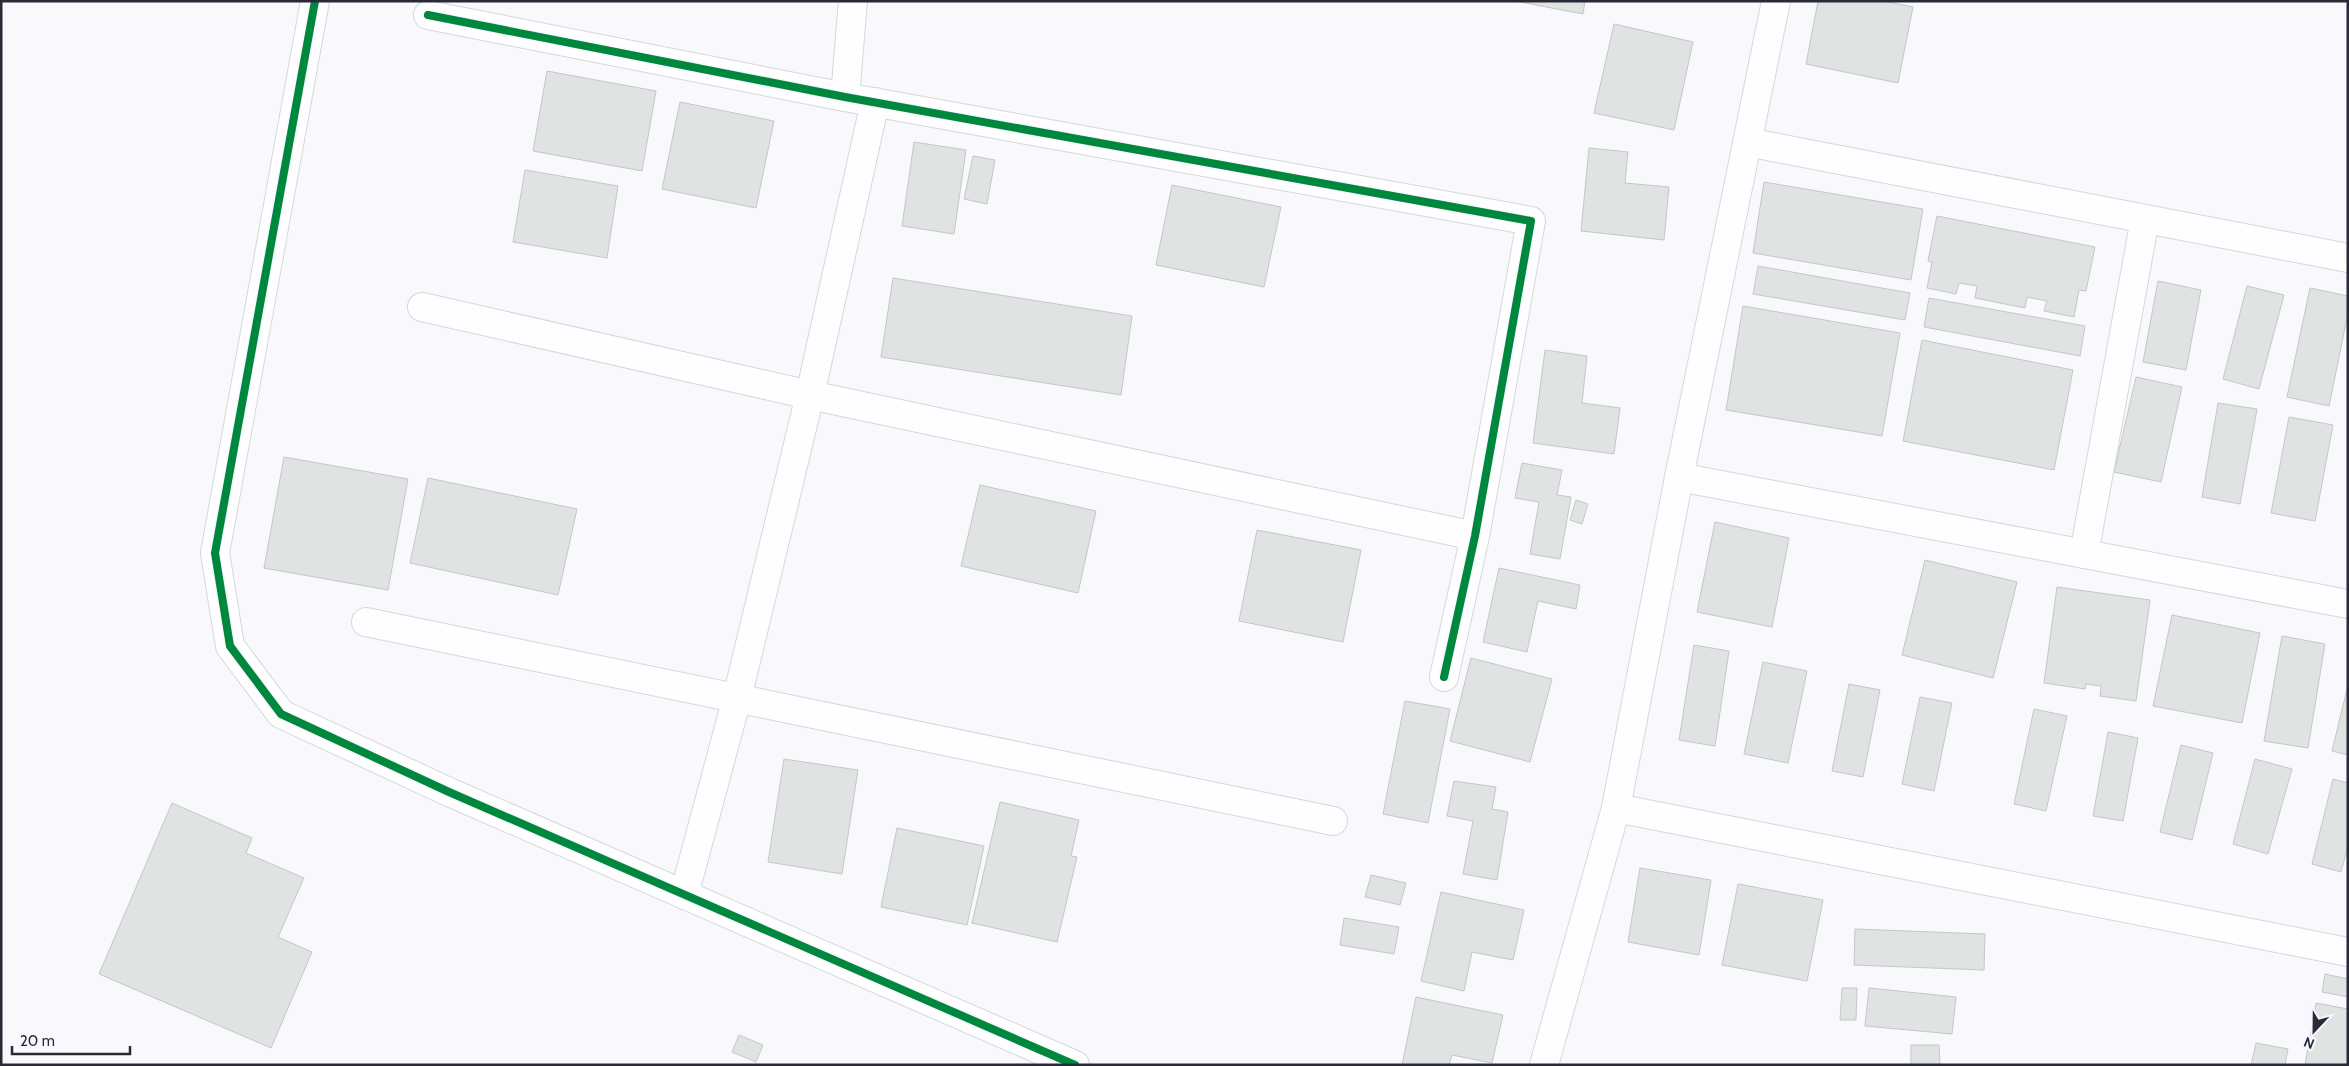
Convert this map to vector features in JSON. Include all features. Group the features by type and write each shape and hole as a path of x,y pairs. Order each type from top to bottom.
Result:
{"street":[{"path":"315,1 215,553 230,646 281,714 449,792 1075,1065"},
{"path":"845,97 853,1"},
{"path":"1544,1065 1616,808 1679,477 1776,1"},
{"path":"428,15 845,97 1531,222 1475,536 1444,677"},
{"path":"684,895 737,698 810,395 875,102"},
{"path":"1747,142 2348,258"},
{"path":"2084,554 2145,219"},
{"path":"422,307 810,395 1475,536"},
{"path":"1679,477 2348,604"},
{"path":"366,622 1333,821"},
{"path":"1616,808 2348,952"}],"building":[{"path":"1515,1 1585,1 1583,14"},
{"path":"1818,1 1884,1 1913,7 1898,83 1806,64"},
{"path":"1614,24 1693,42 1674,130 1594,113"},
{"path":"547,71 656,91 642,171 533,151"},
{"path":"680,102 774,121 756,208 662,189"},
{"path":"914,142 966,150 954,234 902,226"},
{"path":"1589,148 1628,152 1625,183 1669,187 1664,240 1581,231"},
{"path":"973,156 995,160 987,204 964,199"},
{"path":"525,170 618,186 607,258 513,242"},
{"path":"1764,182 1923,209 1911,280 1753,253"},
{"path":"1172,185 1281,207 1264,287 1156,265"},
{"path":"1937,216 2095,247 2086,291 2079,290 2074,317 2044,311 2047,301 2027,297 2025,308 1975,298 1977,286 1959,283 1956,294 1927,288 1932,262 1928,261"},
{"path":"1758,266 1910,293 1905,320 1753,294"},
{"path":"893,278 1132,316 1121,395 881,357"},
{"path":"2158,281 2201,290 2186,370 2143,362"},
{"path":"2247,286 2284,295 2259,389 2223,379"},
{"path":"2310,288 2348,296 2348,313 2329,406 2287,397"},
{"path":"1929,298 2085,326 2080,356 1924,327"},
{"path":"1743,306 1900,333 1882,436 1726,410"},
{"path":"1922,340 2073,370 2054,470 1903,441"},
{"path":"1545,350 1587,356 1582,403 1620,408 1614,454 1533,443"},
{"path":"2136,377 2182,387 2161,482 2114,472"},
{"path":"2218,403 2257,409 2240,504 2202,497"},
{"path":"2289,417 2333,425 2315,521 2271,513"},
{"path":"284,457 408,479 388,590 264,568"},
{"path":"1522,463 1562,470 1557,495 1571,497 1560,559 1530,554 1539,502 1515,498"},
{"path":"428,478 577,509 558,595 410,563"},
{"path":"980,485 1096,511 1078,593 961,566"},
{"path":"1576,500 1588,504 1582,524 1570,520"},
{"path":"1715,522 1789,538 1772,627 1697,612"},
{"path":"1257,530 1361,550 1343,642 1239,621"},
{"path":"1925,560 2017,582 1993,678 1902,655"},
{"path":"1499,568 1580,585 1576,609 1538,601 1527,652 1483,642"},
{"path":"2057,587 2150,600 2136,701 2100,696 2101,686 2086,684 2085,689 2044,683"},
{"path":"2172,615 2260,633 2242,723 2153,706"},
{"path":"2282,636 2325,644 2308,748 2264,741"},
{"path":"1694,645 1729,651 1715,746 1679,740"},
{"path":"1471,658 1552,679 1530,762 1450,741"},
{"path":"1763,662 1807,671 1788,763 1744,754"},
{"path":"1849,684 1880,690 1863,777 1832,771"},
{"path":"2348,685 2348,755 2332,751"},
{"path":"1920,697 1952,703 1934,791 1902,784"},
{"path":"1405,701 1450,709 1428,823 1383,814"},
{"path":"2034,709 2067,716 2046,811 2014,804"},
{"path":"2108,732 2138,738 2123,821 2093,816"},
{"path":"2181,745 2213,753 2192,840 2160,832"},
{"path":"784,759 858,770 842,874 768,862"},
{"path":"2255,759 2292,769 2268,854 2233,844"},
{"path":"2333,779 2348,783 2348,846 2341,872 2312,864"},
{"path":"1454,781 1496,787 1492,809 1508,812 1497,880 1463,874 1473,821 1447,816"},
{"path":"1000,802 1079,820 1071,856 1077,857 1057,942 972,923"},
{"path":"172,803 252,838 246,853 304,878 278,937 312,952 271,1048 99,974"},
{"path":"897,828 984,846 967,925 881,907"},
{"path":"1640,868 1711,880 1699,955 1628,942"},
{"path":"1371,875 1406,883 1400,905 1365,897"},
{"path":"1738,884 1823,900 1807,981 1722,965"},
{"path":"1441,892 1524,910 1513,960 1472,952 1464,991 1421,981"},
{"path":"1344,918 1399,927 1394,954 1340,945"},
{"path":"1855,929 1985,934 1984,970 1854,965"},
{"path":"2325,974 2348,979 2348,997 2322,992"},
{"path":"1842,988 1857,988 1856,1020 1840,1020"},
{"path":"1869,988 1956,997 1952,1034 1865,1026"},
{"path":"1416,997 1503,1015 1492,1063 1452,1055 1449,1065 1402,1065"},
{"path":"2316,1003 2348,1009 2348,1065 2305,1065"},
{"path":"739,1035 763,1045 756,1062 732,1052"},
{"path":"2256,1043 2288,1049 2285,1065 2251,1065"},
{"path":"1911,1045 1939,1045 1940,1065 1911,1065"}],"cycle path":[{"path":"315,1 215,553 230,646 281,714 449,792 1075,1065"},
{"path":"428,15 845,97 1531,221 1475,536 1444,677"}]}
